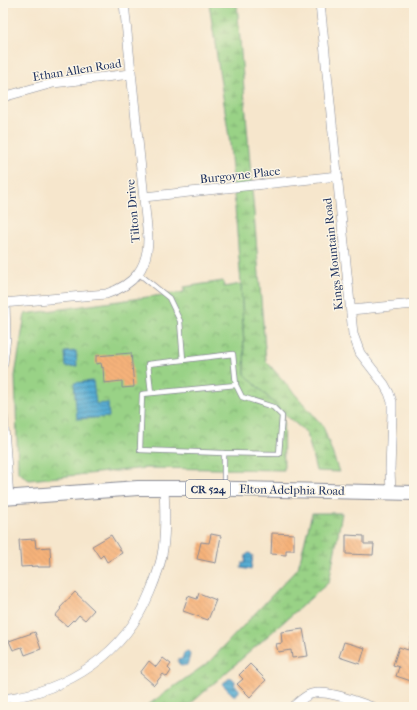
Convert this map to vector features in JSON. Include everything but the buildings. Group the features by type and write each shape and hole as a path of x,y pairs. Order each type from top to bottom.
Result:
{"main road":[{"name":"Elton Adelphia Road","path":"6,498 138,488 414,493"}],"street":[{"name":"Tilton Drive","path":"4,303 106,294 118,290 126,285 138,273 144,264 147,253 148,238 124,3"},
{"name":"Kings Mountain Road","path":"320,3 353,334 360,353 384,384 389,392 392,402 390,470 391,492"},
{"name":"Ethan Allen Road","path":"3,97 52,83 131,74"},
{"name":"Burgoyne Place","path":"144,197 338,176"},
{"path":"3,364 6,337 4,303"},
{"path":"351,310 414,304"},
{"path":"3,414 6,498"},
{"path":"3,699 33,694 66,681 88,669 109,652 131,627 146,604 161,562 165,534 164,488"},
{"path":"294,707 311,694 322,693 332,694 373,707"}],"lane":[{"path":"138,273 169,298 180,321 183,360"},
{"path":"151,393 148,364 233,354 236,385 242,398 274,407 282,416 279,454 140,450 142,394 236,385"},
{"path":"224,453 224,489"}],"green space":[{"path":"209,3 237,3 266,361 323,426 339,472 316,471 307,433 283,413 245,374 241,284 230,144"},
{"path":"223,281 224,287 241,284 245,374 283,413 284,470 146,468 29,480 18,472 15,376 25,314 184,292 184,287"},
{"path":"312,513 342,513 329,582 187,707 145,707 209,662 298,568"}],"water":[{"path":"76,351 77,366 66,367 65,352"},
{"path":"93,381 96,404 108,403 109,417 77,419 74,383"},
{"path":"249,553 253,556 251,570 241,568 242,563 245,563 246,555"},
{"path":"188,651 190,655 187,665 181,666 178,660 182,659 184,653"},
{"path":"230,678 235,681 234,685 239,689 239,692 236,695 233,695 222,684"}]}
